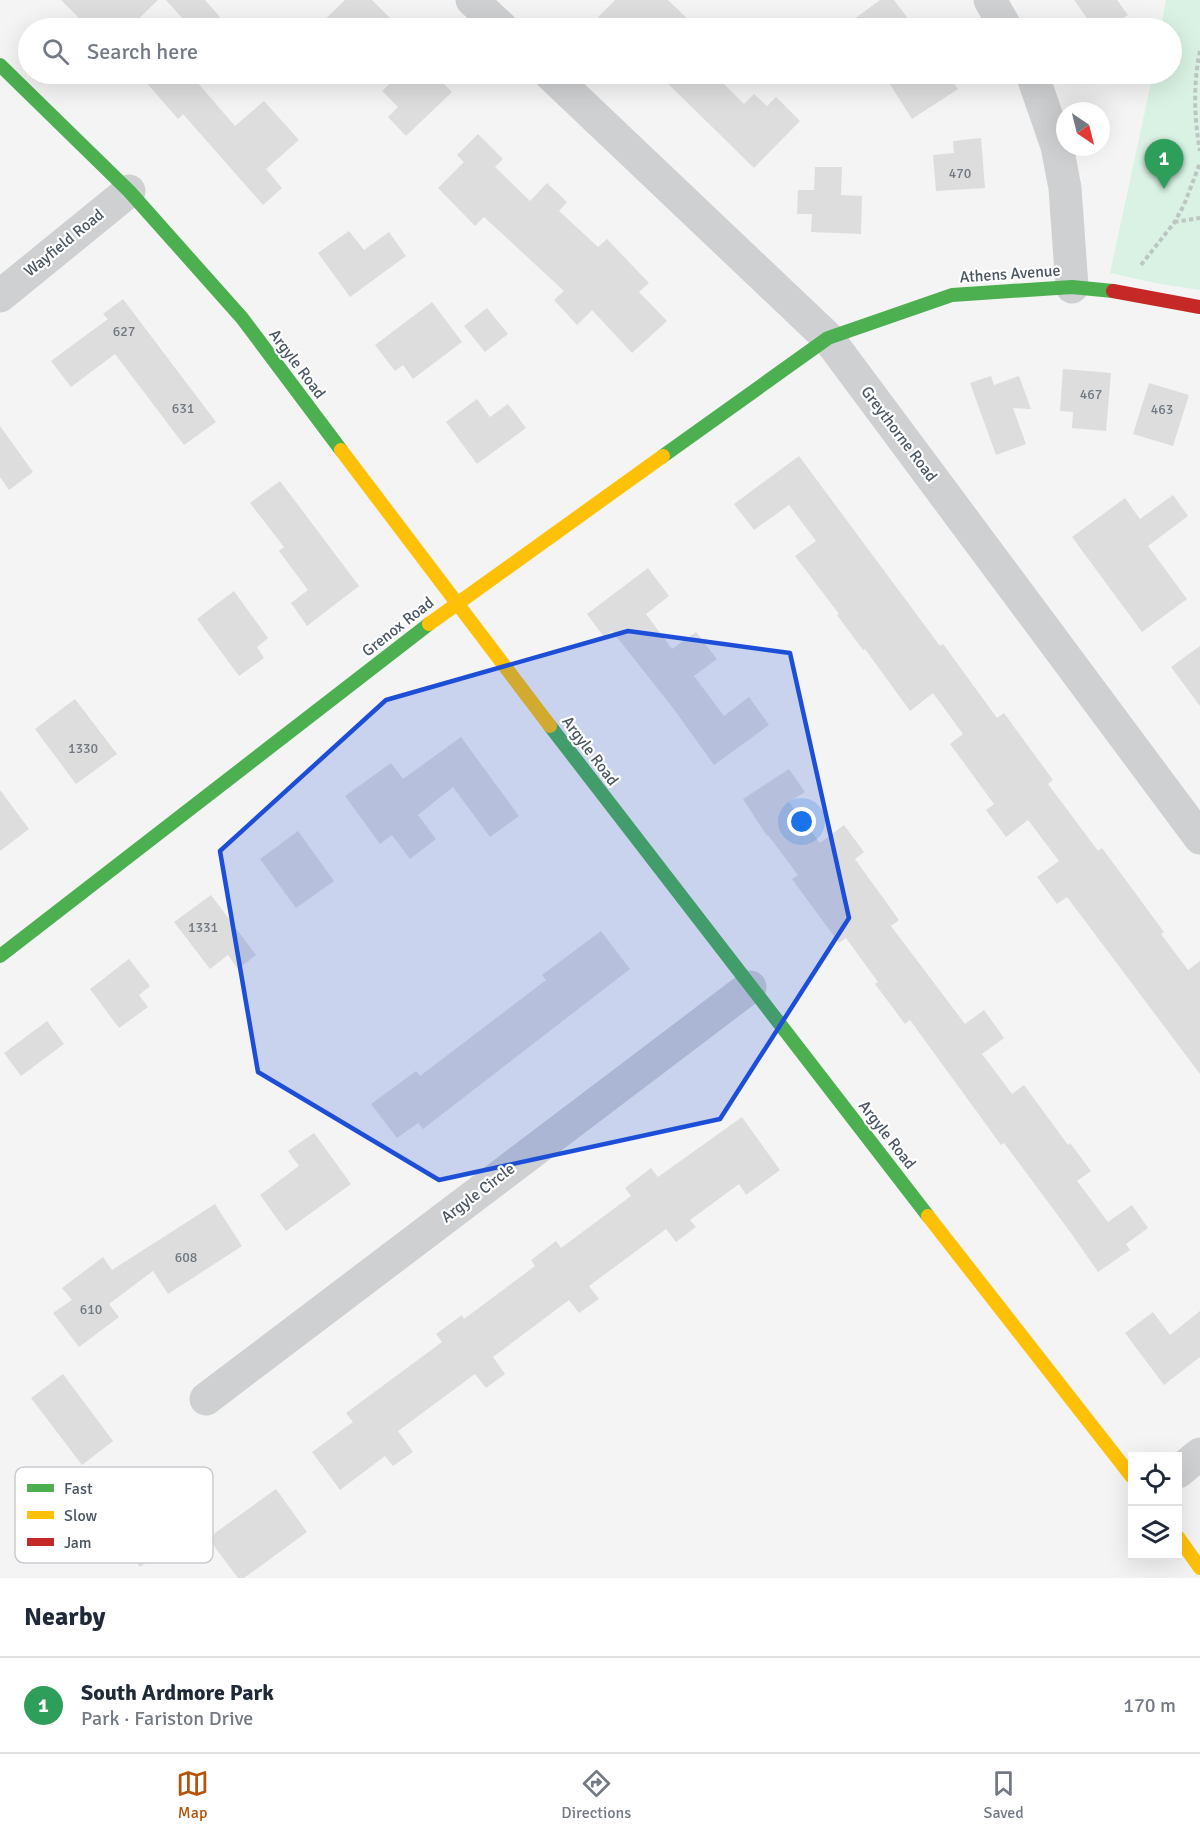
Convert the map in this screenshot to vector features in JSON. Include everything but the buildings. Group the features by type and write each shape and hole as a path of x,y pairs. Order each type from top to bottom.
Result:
{"street":[{"path":"472,0 491,18"},
{"path":"990,0 1000,18"},
{"name":"Argyle Road","path":"0,65 18,83"},
{"name":"Argyle Road","path":"19,84 129,191 242,318 456,603 750,987 1128,1472"},
{"name":"Greythorne Road","path":"561,84 828,338 1200,838"},
{"path":"1035,84 1057,146 1065,188 1072,287"},
{"name":"Wayfield Road","path":"0,296 129,191"},
{"name":"Athens Avenue","path":"828,338 952,295 1072,287 1131,294 1200,307"},
{"name":"Grenox Road","path":"0,956 456,603 828,338"},
{"name":"Argyle Circle","path":"206,1399 750,987"},
{"path":"1182,1469 1200,1454"},
{"path":"1182,1543 1200,1568"}],"path":[{"path":"1200,51 1195,87 1200,151"},
{"path":"1131,294 1137,272 1145,258 1174,223 1193,185 1200,163"},
{"path":"1174,223 1200,218"}],"highlighted area":[{"path":"628,631 790,653 849,918 720,1119 439,1180 258,1072 220,851 386,700"}],"green space":[{"path":"1166,0 1200,0 1200,290 1110,273 1151,84 1182,84 1182,18 1163,18"}],"traffic: fast":[{"path":"0,65 18,83"},
{"path":"19,84 129,191 242,318 341,450"},
{"path":"663,456 828,338 952,295 1072,287 1113,291"},
{"path":"0,956 429,624"},
{"path":"550,726 928,1216"}],"traffic: slow":[{"path":"341,450 550,726"},
{"path":"429,624 663,456"},
{"path":"928,1216 1128,1472"},
{"path":"1182,1543 1200,1568"}],"traffic: jam":[{"path":"1113,291 1200,307"}],"place":[{"name":"South Ardmore Park","path":"1164,189"}]}
